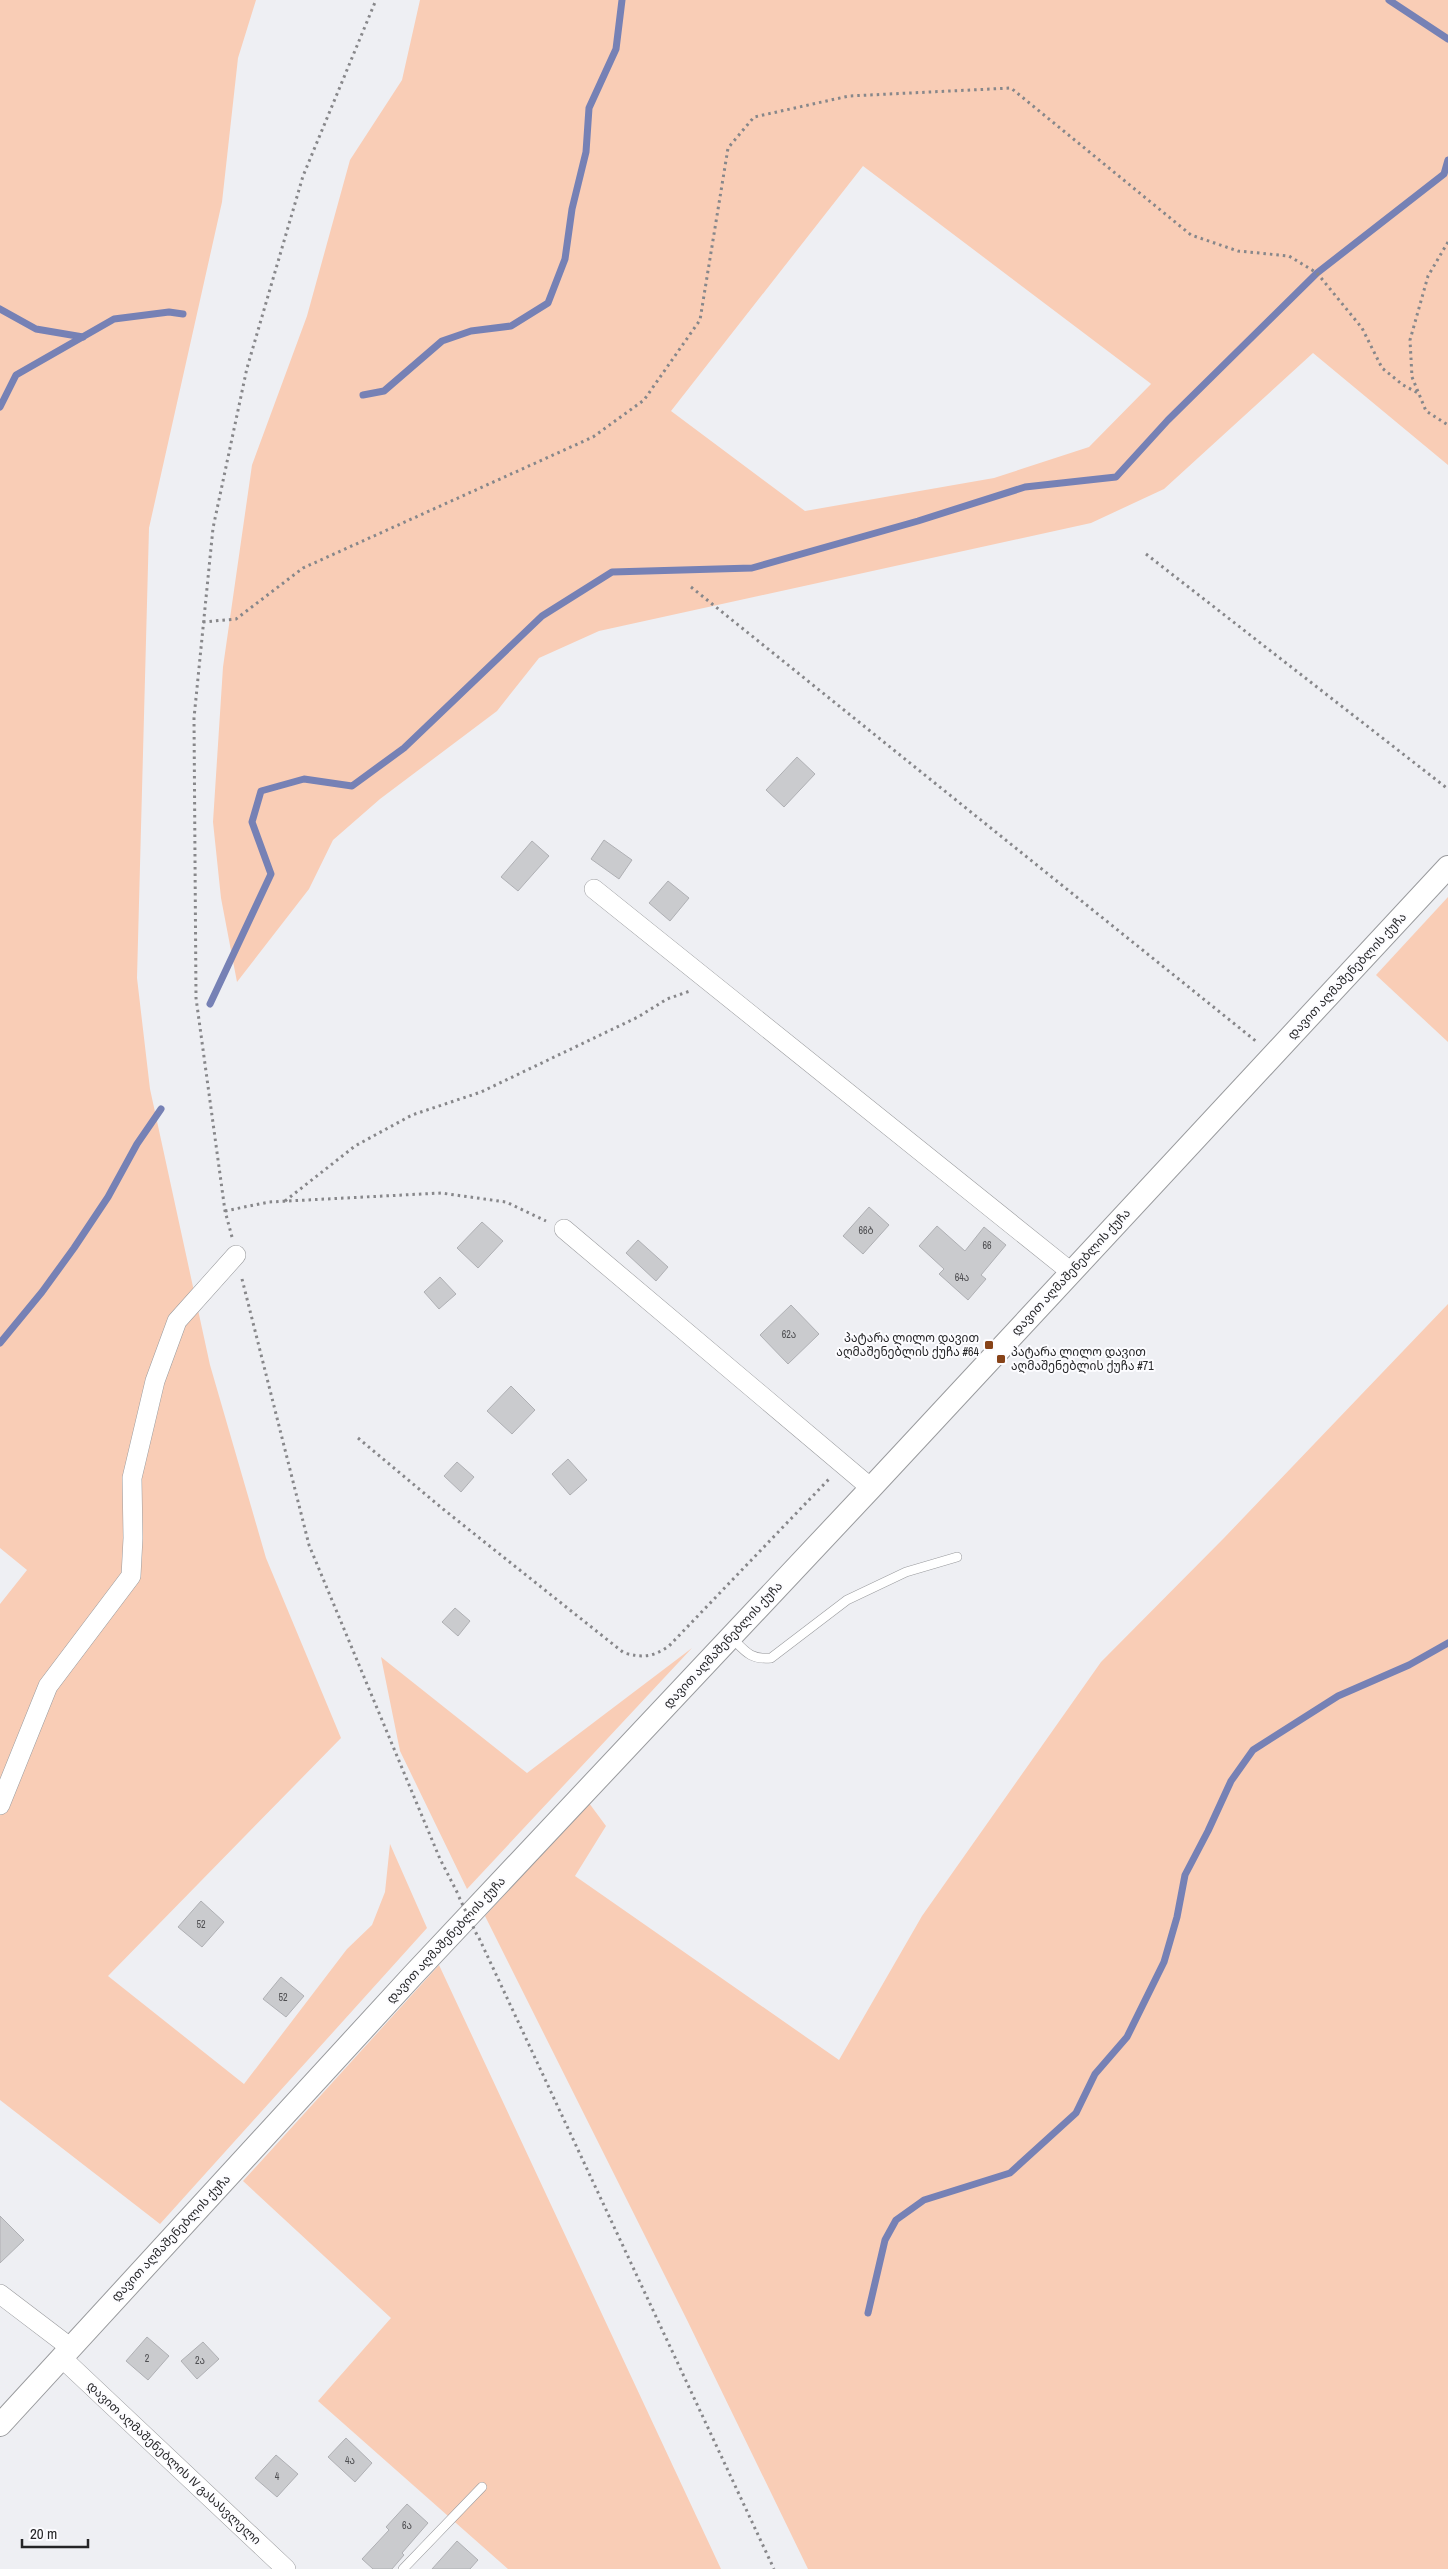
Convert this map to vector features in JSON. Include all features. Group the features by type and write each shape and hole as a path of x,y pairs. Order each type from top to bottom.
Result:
{"street":[{"name":"დავით აღმაშენებლის ქუჩა","path":"0,2425 412,1975 871,1488 1448,867"},
{"path":"594,889 1071,1272"},
{"path":"564,1229 871,1488"},
{"path":"0,1805 48,1686 131,1576 133,1538 132,1478 155,1381 176,1321 236,1255"},
{"name":"დავით აღმაშენებლის IV გასასვლელი","path":"0,2294 66,2353 286,2569"}],"lane":[{"path":"731,1637 750,1656 758,1660 771,1658 847,1600 906,1572 957,1557"},
{"path":"402,2569 482,2487"}],"path":[{"path":"376,0 303,176 247,368 213,528 194,718 196,998 225,1211 309,1545 440,1859 774,2569"},
{"path":"203,622 236,618 303,568 593,438 644,400 700,320 728,148 754,118 849,96 1011,88 1191,235 1238,250 1289,256 1317,273 1362,328 1382,368 1403,385 1418,393"},
{"path":"1448,242 1428,276 1410,340 1412,377 1426,411 1448,425"},
{"path":"1146,554 1448,789"},
{"path":"692,587 1273,1055"},
{"path":"285,1201 355,1146 412,1115 481,1092 638,1017 667,999 712,984"},
{"path":"225,1211 269,1202 441,1193 506,1202 564,1229"},
{"path":"358,1438 442,1509 624,1653 641,1657 655,1655 669,1646 843,1465"}],"shaded area":[{"path":"0,0 256,0 238,58 222,202 149,528 137,978 150,1089 210,1365 266,1558 341,1738 108,1976 244,2084 347,1949 372,1925 385,1892 390,1844 427,1928 160,2224 0,2100 0,1604 27,1570 0,1548"},
{"path":"420,0 1448,0 1448,465 1313,353 1164,489 1091,523 599,631 539,658 497,711 380,799 333,840 309,889 237,982 221,898 213,822 223,667 252,465 307,316 350,160 402,80","holes":["863,166 1151,384 1089,447 994,478 805,511 671,411"]},
{"path":"1448,897 1448,1042 1376,975"},
{"path":"1448,1304 1448,2569 808,2569 688,2322 485,1916 589,1803 606,1826 575,1876 839,2060 922,1916 1101,1662 1224,1538"},
{"path":"692,1648 467,1889 400,1751 381,1657 527,1773"},
{"path":"439,1965 721,2569 508,2569 318,2401 391,2318 243,2181"}],"building":[{"path":"797,757 815,774 784,807 766,790"},
{"path":"604,840 632,860 619,879 591,859"},
{"path":"532,841 549,856 518,891 501,877"},
{"path":"668,881 689,898 670,921 649,903"},
{"path":"869,1207 889,1225 863,1254 843,1236"},
{"path":"482,1222 503,1241 478,1268 457,1248"},
{"path":"937,1226 965,1251 984,1227 1006,1245 981,1275 986,1279 968,1300 939,1274 944,1269 919,1246"},
{"path":"638,1240 668,1267 656,1281 626,1253"},
{"path":"440,1277 456,1294 439,1309 424,1292"},
{"path":"791,1305 819,1334 788,1364 760,1335"},
{"path":"511,1386 535,1410 512,1434 487,1411"},
{"path":"568,1459 587,1480 570,1495 552,1474"},
{"path":"457,1462 474,1477 461,1492 444,1476"},
{"path":"455,1608 470,1621 458,1636 442,1622"},
{"path":"201,1901 224,1922 202,1947 178,1927"},
{"path":"281,1977 304,1996 286,2017 263,1999"},
{"path":"0,2216 24,2240 0,2263"},
{"path":"147,2337 169,2356 148,2380 126,2361"},
{"path":"203,2342 219,2359 197,2379 181,2361"},
{"path":"346,2438 372,2463 355,2482 328,2457"},
{"path":"276,2455 298,2474 277,2497 255,2478"},
{"path":"407,2504 428,2523 402,2553 404,2555 392,2569 373,2569 362,2559 389,2530 386,2527"},
{"path":"457,2541 478,2560 470,2569 432,2569"}],"waterway":[{"path":"363,395 384,391 442,341 471,331 511,326 548,303 565,259 572,209 586,152 589,108 616,49 622,0"},
{"path":"1389,0 1448,39"},
{"path":"210,1004 271,874 252,822 261,791 304,779 352,786 404,748 542,616 612,572 752,568 918,521 1025,487 1116,477 1168,420 1317,273 1444,174 1448,160"},
{"path":"0,309 36,329 83,337"},
{"path":"0,407 16,375 114,319 169,312 183,314"},
{"path":"0,1343 42,1292 74,1248 108,1197 137,1144 161,1109"},
{"path":"868,2313 885,2240 896,2220 924,2200 1010,2173 1076,2113 1095,2074 1127,2037 1164,1962 1177,1917 1185,1875 1231,1781 1253,1750 1338,1696 1409,1665 1448,1643"}],"place":[{"name":"პატარა ლილო დავით აღმაშენებლის ქუჩა #64","path":"989,1345"},
{"name":"პატარა ლილო დავით აღმაშენებლის ქუჩა #71","path":"1001,1359"}]}
